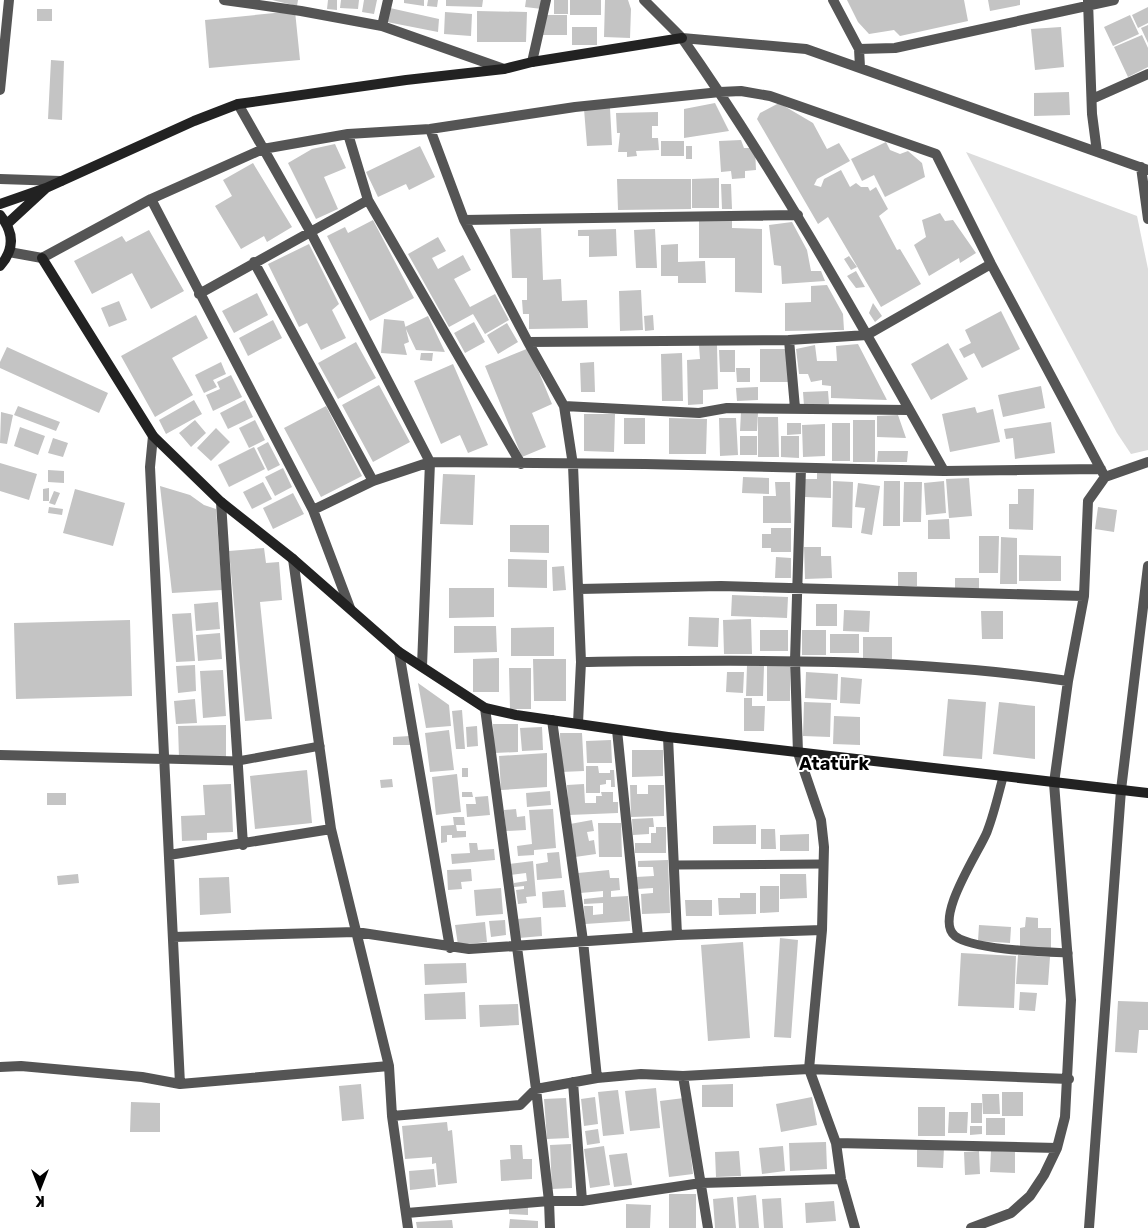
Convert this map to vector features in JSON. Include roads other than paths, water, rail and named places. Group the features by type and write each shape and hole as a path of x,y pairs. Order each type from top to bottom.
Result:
{"street":[{"path":"0,90 8,0"},
{"path":"224,0 301,11 382,26 504,69"},
{"path":"301,11 303,0"},
{"path":"382,26 388,0"},
{"path":"532,62 546,0"},
{"path":"644,0 682,38 720,92 798,215 944,471"},
{"path":"833,0 859,49 860,67"},
{"path":"859,49 895,48 1088,4 1114,0"},
{"path":"1088,4 1092,98 1098,152"},
{"path":"0,204 46,188 194,121 238,104 406,80 504,69 532,62 682,38 806,49 1144,168 1148,219"},
{"path":"1092,98 1148,74"},
{"path":"9,252 42,258 151,199 263,148 348,134 430,129 575,107 720,92 742,91 770,96 936,154 991,264 1103,473"},
{"path":"238,104 310,231 430,462 422,666"},
{"path":"430,129 464,220 564,406 573,465 579,589 581,662 578,723"},
{"path":"348,134 368,200 521,464"},
{"path":"0,179 61,181"},
{"path":"7,224 46,188"},
{"path":"151,199 199,294 314,510 350,608"},
{"path":"199,294 368,200"},
{"path":"0,215 7,224 11,235 9,252 0,266"},
{"path":"464,220 798,215"},
{"path":"42,258 153,436 222,502 294,559 399,652 486,708 668,737 1148,793"},
{"path":"254,262 374,481"},
{"path":"528,342 789,340 867,335 991,264"},
{"path":"789,340 795,408"},
{"path":"564,406 699,413 727,408 909,410"},
{"path":"153,436 150,467 180,1084"},
{"path":"314,510 374,481 430,462 573,465 645,464 1103,473 1148,462"},
{"path":"802,468 795,661 798,753 822,820 823,864 822,930 809,1069 836,1143 841,1179 855,1228"},
{"path":"971,1228 988,1224 1011,1214 1030,1196 1044,1175 1057,1148 1065,1117 1071,1000 1054,783 1068,681 1084,596 1088,501 1103,473"},
{"path":"222,502 243,845"},
{"path":"294,559 331,828 389,1066 392,1116 408,1228"},
{"path":"1089,1228 1121,790 1148,566"},
{"path":"579,589 722,586 1084,596"},
{"path":"399,652 450,948"},
{"path":"581,662 795,661 936,666 1068,681"},
{"path":"486,708 536,1090 549,1201 550,1228"},
{"path":"552,720 583,941 597,1078"},
{"path":"617,730 638,937"},
{"path":"668,737 677,935"},
{"path":"0,755 164,759"},
{"path":"169,855 243,845 331,828"},
{"path":"172,937 356,932 450,948 517,947 638,937 822,930"},
{"path":"0,1067 21,1066 142,1076 180,1084 389,1066"},
{"path":"392,1116 520,1105 536,1090 597,1078 641,1074 683,1076 809,1069 1068,1079"},
{"path":"683,1076 708,1228"},
{"path":"573,1082 582,1201"},
{"path":"836,1143 1057,1148"},
{"path":"407,1213 549,1201 582,1201 701,1183 841,1179"}],"lane":[{"path":"164,759 238,761 320,746"},
{"path":"1003,777 987,832 956,892 949,915 950,928 956,937 974,944 1068,953"},
{"path":"674,865 823,864"}],"district":[{"name":"Atatürk","path":"834,764"}]}
